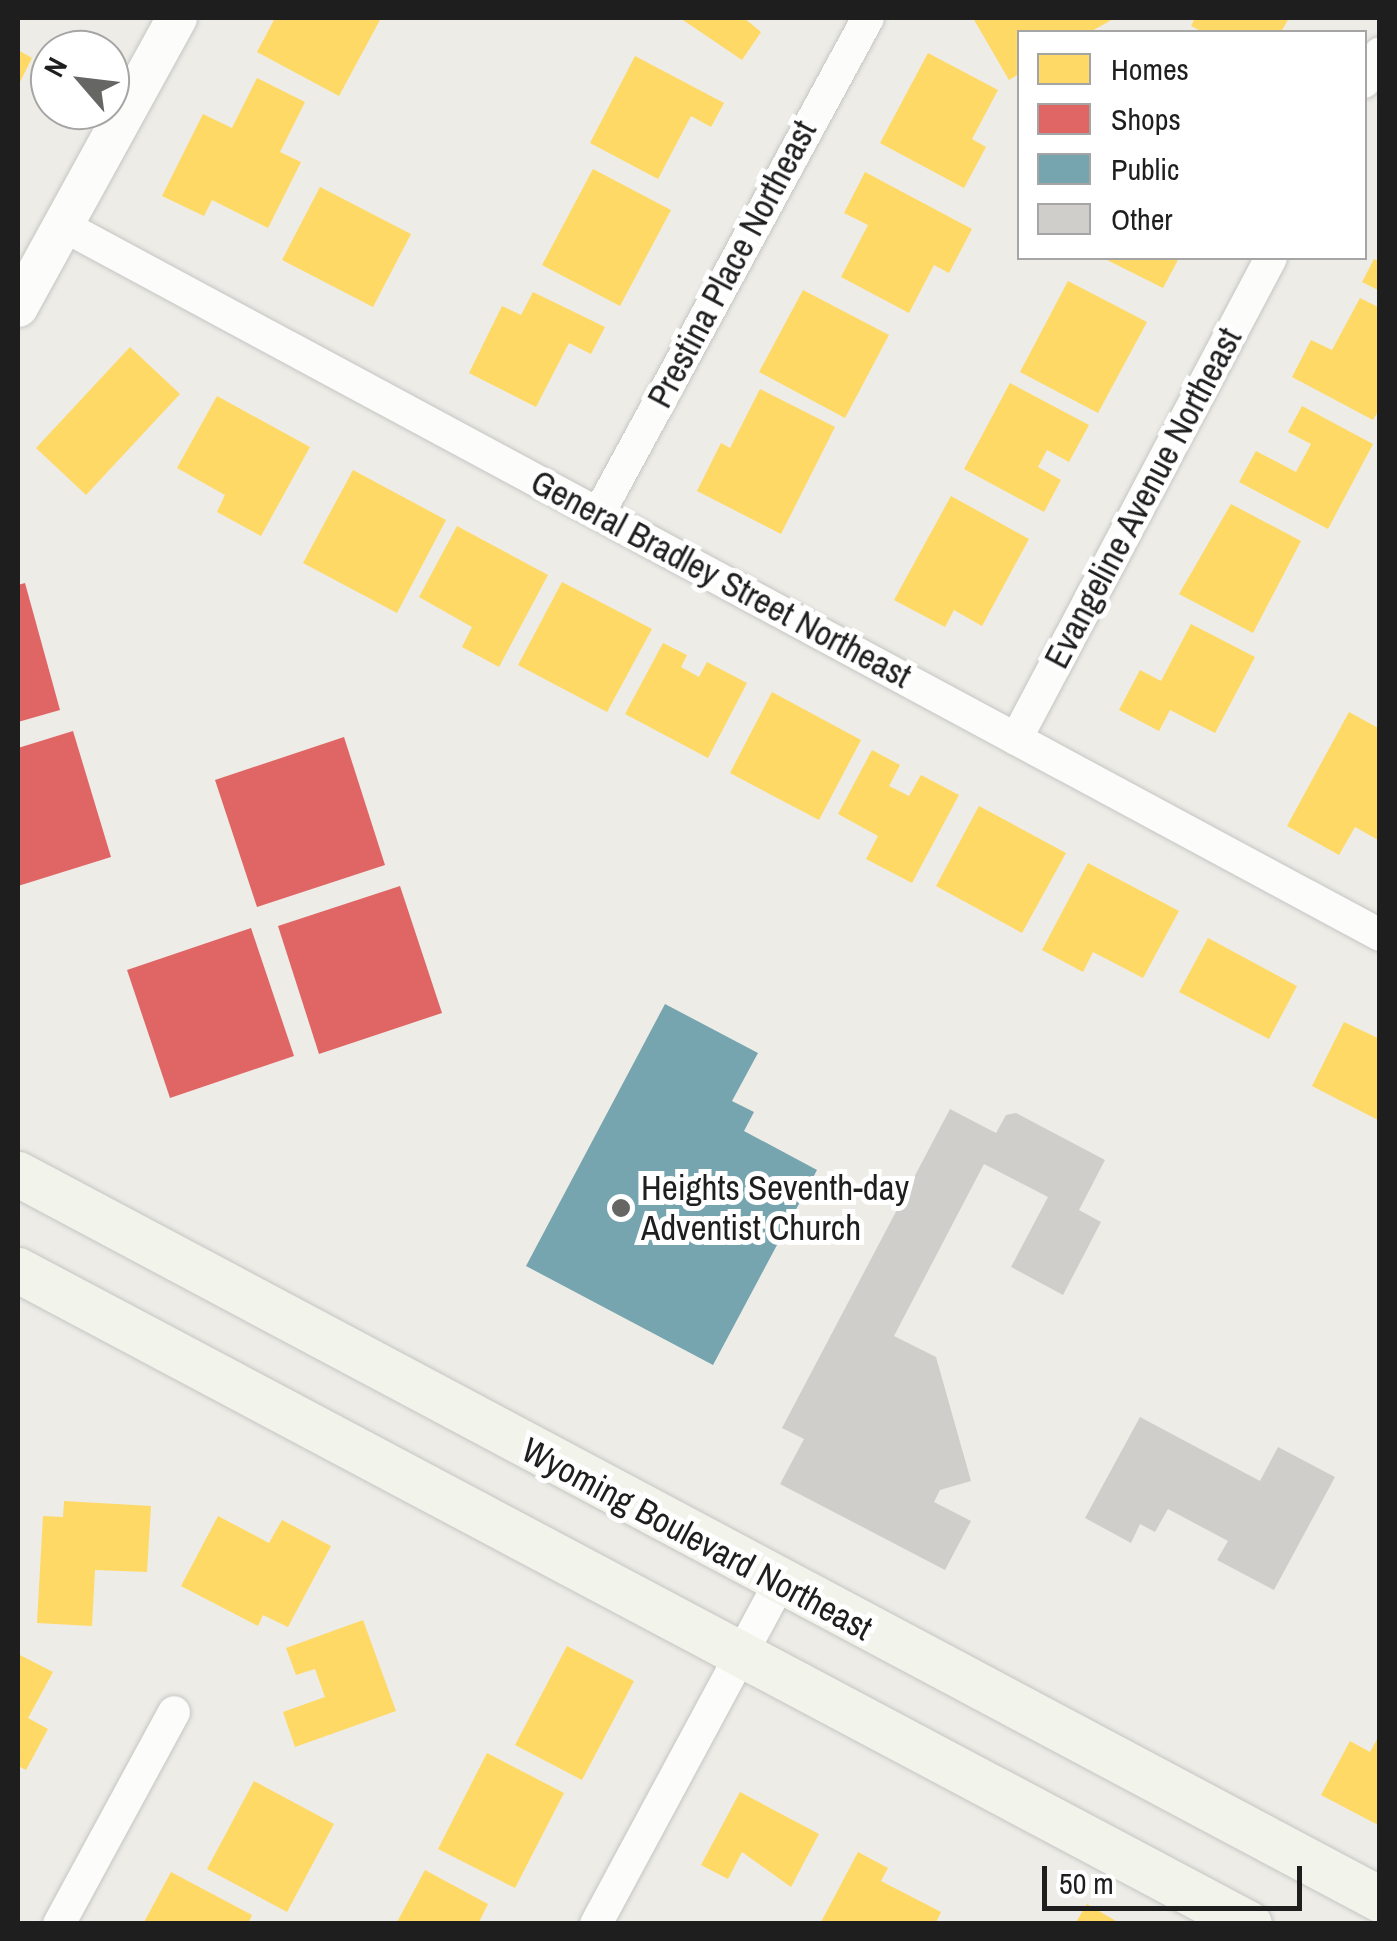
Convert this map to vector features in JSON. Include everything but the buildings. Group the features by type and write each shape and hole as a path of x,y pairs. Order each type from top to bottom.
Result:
{"main road":[{"name":"Wyoming Boulevard Northeast","path":"18,1174 779,1584 1380,1899"},
{"path":"18,1270 1248,1924"}],"street":[{"path":"18,306 177,18"},
{"name":"Prestina Place Northeast","path":"599,514 868,18"},
{"path":"1367,77 1380,54"},
{"name":"General Bradley Street Northeast","path":"62,225 1380,935"},
{"name":"Evangeline Avenue Northeast","path":"1016,739 1270,260"},
{"path":"596,1924 779,1584"},
{"path":"59,1924 174,1712"}],"place":[{"name":"Heights Seventh-day Adventist Church","path":"621,1208"}]}
